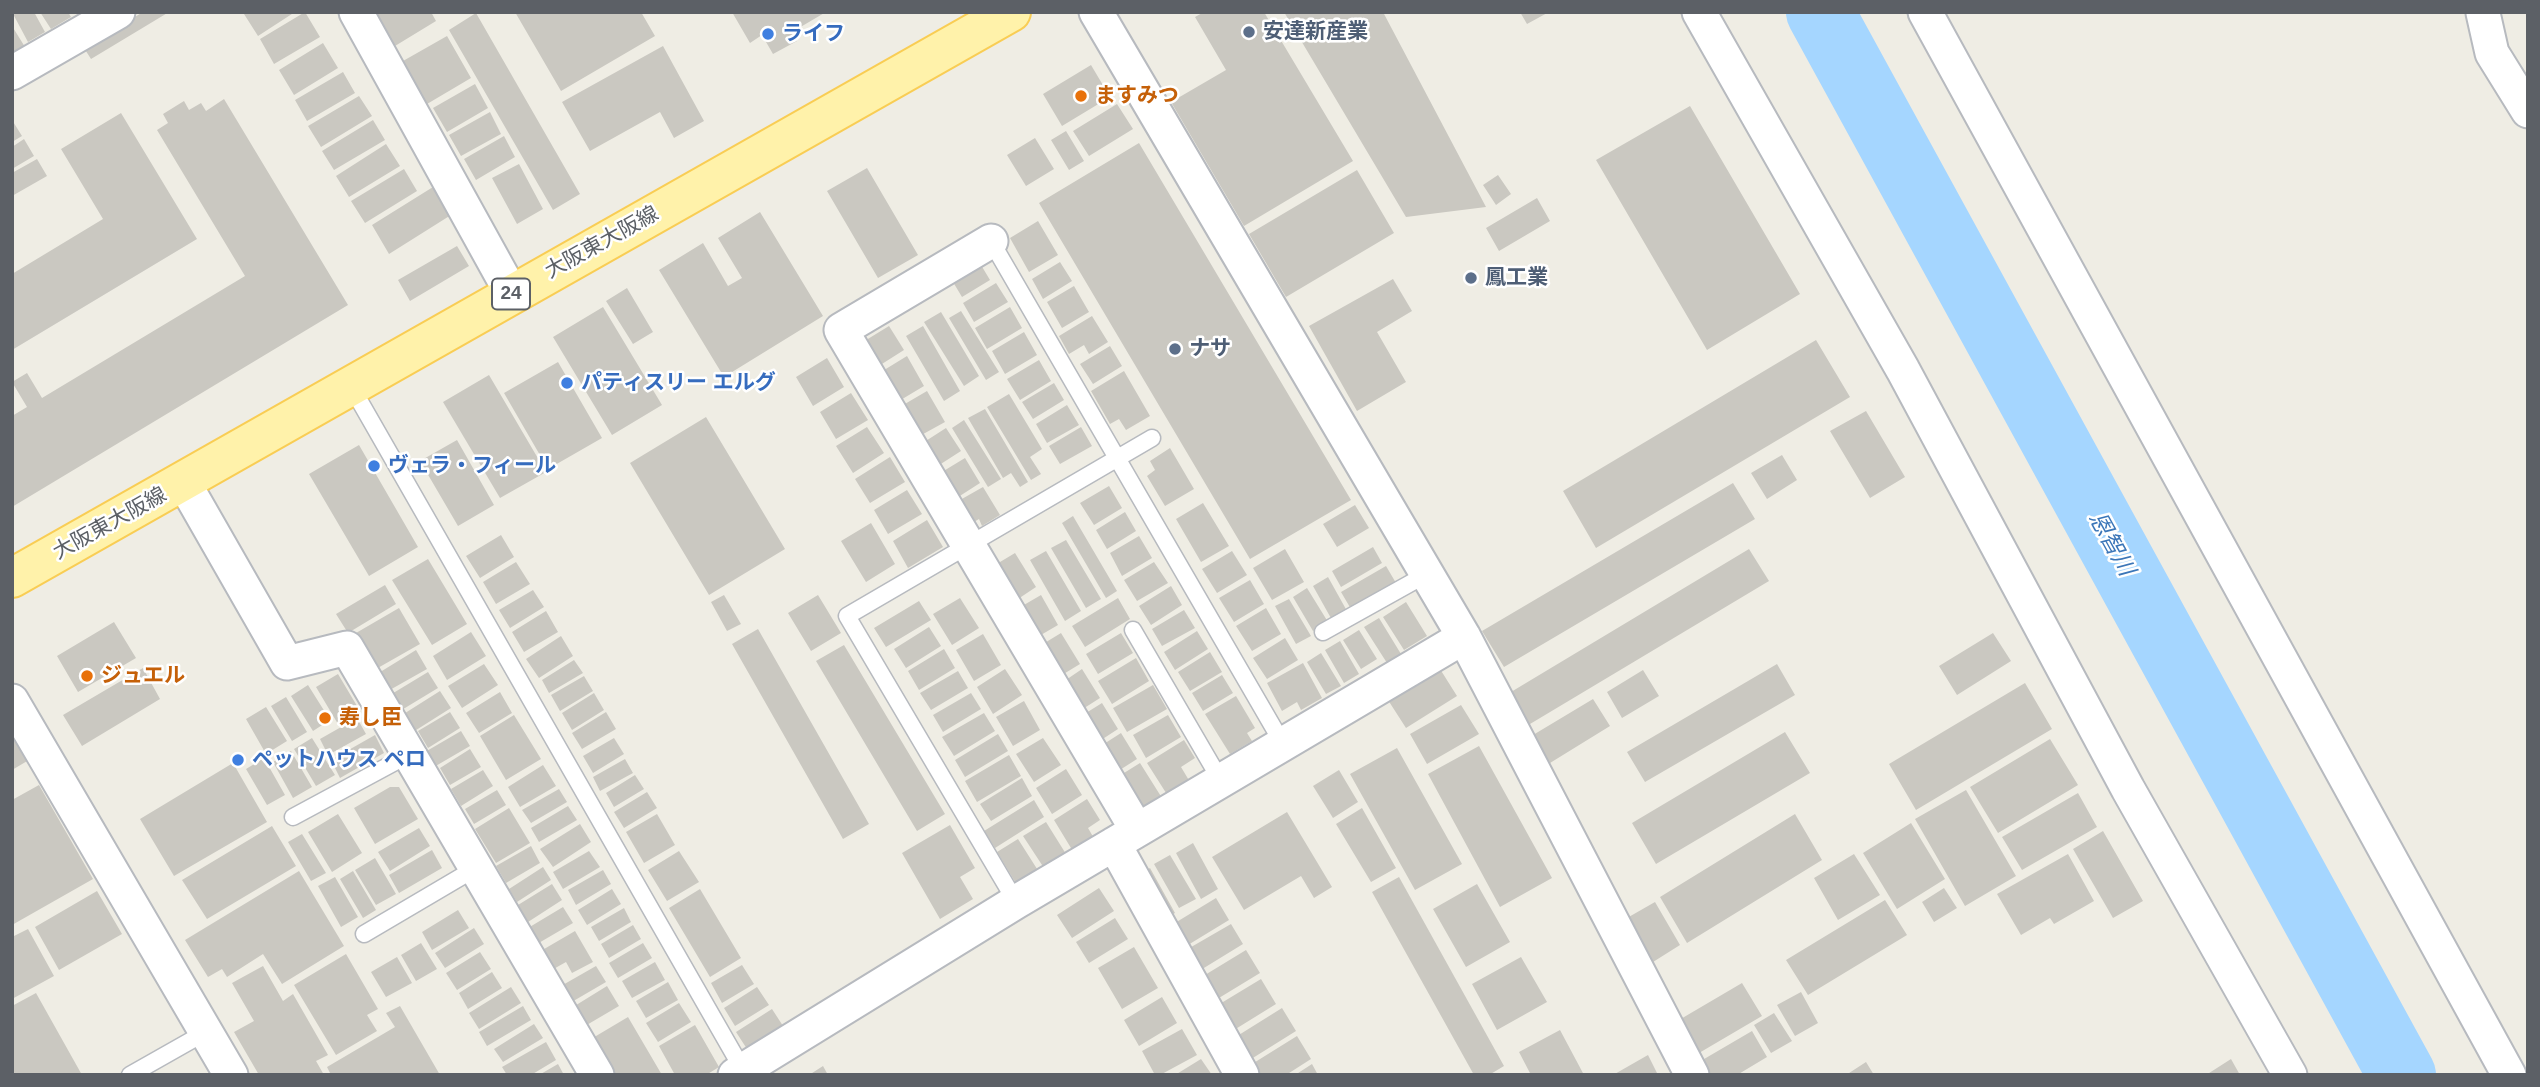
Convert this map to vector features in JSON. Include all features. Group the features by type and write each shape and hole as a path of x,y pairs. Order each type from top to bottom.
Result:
{"main road":[{"name":"大阪東大阪線","path":"12,578 184,483 1011,12"}],"street":[{"path":"12,73 118,12"},
{"path":"356,12 512,294"},
{"path":"1096,12 1464,637 1692,1075"},
{"path":"1699,12 1903,370 2129,789 2290,1075"},
{"path":"1925,12 2509,1075"},
{"path":"2484,13 2492,53 2528,111"},
{"path":"991,241 841,330 967,544 1125,837 1242,1075"},
{"path":"184,483 287,663 347,648 597,1075"},
{"path":"739,1072 1016,902 1464,637"},
{"path":"12,701 231,1075"}],"lane":[{"path":"991,241 1283,744"},
{"path":"351,386 739,1072"},
{"path":"1016,902 847,616 1152,438"},
{"path":"1323,632 1427,574"},
{"path":"1133,630 1221,781"},
{"path":"293,817 410,754"},
{"path":"364,934 476,868"},
{"path":"130,1075 206,1032"}],"building":[{"path":"12,12 34,12 45,32 28,42"},
{"path":"40,12 68,12 71,17 51,29"},
{"path":"143,12 169,12 91,59 84,48"},
{"path":"295,12 258,36 244,14"},
{"path":"305,12 320,37 274,64 260,39"},
{"path":"375,12 431,12 436,21 395,46"},
{"path":"515,12 641,12 655,36 561,91"},
{"name":"ライフ","path":"732,12 826,12 792,32 797,41 773,54 762,35 750,43"},
{"path":"1204,12 1264,12 1353,161 1244,226 1171,102 1226,70 1195,17"},
{"path":"1284,12 1383,12 1486,207 1406,217"},
{"path":"1520,12 1549,12 1527,24"},
{"path":"476,13 580,194 553,210 449,30"},
{"path":"12,26 25,47 12,55"},
{"path":"447,36 471,78 427,104 403,61"},
{"path":"323,43 338,68 294,95 279,70"},
{"path":"663,46 704,121 674,138 660,112 590,151 562,102"},
{"path":"1091,65 1110,97 1062,126 1043,94"},
{"path":"343,72 355,93 307,121 295,100"},
{"path":"475,84 488,108 447,132 433,108"},
{"path":"359,96 372,116 321,147 308,126"},
{"path":"224,99 348,305 12,507 12,416 27,407 12,382 27,373 42,398 245,276 157,130 168,123 163,114 184,101 189,110 201,103 206,111"},
{"path":"1117,104 1133,129 1089,156 1073,131"},
{"path":"1690,106 1800,294 1707,350 1596,160"},
{"path":"490,112 501,134 461,156 449,135"},
{"path":"121,113 197,239 12,350 12,274 103,219 61,149"},
{"path":"12,120 22,136 12,142"},
{"path":"373,120 385,140 334,170 322,151"},
{"path":"1066,131 1084,161 1069,170 1051,140"},
{"path":"504,136 515,157 476,180 464,159"},
{"path":"1035,138 1054,169 1026,186 1007,155"},
{"path":"24,139 34,156 12,169 12,147"},
{"path":"1139,143 1351,500 1250,559 1039,203"},
{"path":"386,144 400,166 349,197 336,176"},
{"path":"37,159 47,176 12,196 12,173"},
{"path":"519,164 543,209 517,224 492,178"},
{"path":"867,168 918,255 878,278 827,191"},
{"path":"404,169 417,191 365,223 351,201"},
{"path":"1357,170 1394,233 1286,297 1249,234"},
{"path":"1498,175 1511,194 1496,205 1483,185"},
{"path":"433,187 451,215 389,254 372,225"},
{"path":"1537,198 1550,221 1499,251 1486,228"},
{"path":"760,212 823,316 724,377 659,270 703,243 728,286 742,278 718,238"},
{"path":"1038,221 1058,255 1029,272 1010,238"},
{"path":"457,246 469,266 410,301 398,280"},
{"path":"978,260 990,280 962,297 950,277"},
{"path":"1060,262 1072,281 1043,299 1032,279"},
{"path":"1393,279 1412,311 1377,332 1406,382 1357,411 1309,326"},
{"path":"996,283 1008,302 974,322 963,303"},
{"path":"1074,286 1089,312 1062,328 1047,302"},
{"path":"627,288 653,332 633,344 606,301"},
{"path":"603,307 662,405 612,435 553,337"},
{"path":"1010,307 1022,328 987,349 975,328"},
{"path":"961,311 999,372 986,380 949,318"},
{"path":"941,312 979,376 964,386 924,322"},
{"path":"1092,316 1108,342 1089,354 1084,345 1069,354 1059,336"},
{"path":"889,326 904,350 874,369 858,345"},
{"path":"923,326 960,391 944,401 906,336"},
{"path":"1024,332 1037,355 1005,374 992,351"},
{"path":"1816,340 1850,397 1596,548 1563,491"},
{"path":"1110,346 1122,366 1093,384 1080,364"},
{"path":"907,356 924,386 894,404 876,375"},
{"path":"827,358 844,387 813,406 796,377"},
{"path":"1039,360 1051,381 1020,400 1007,379"},
{"path":"558,362 602,438 548,469 504,393"},
{"path":"1124,371 1150,416 1126,430 1119,419 1110,424 1091,391"},
{"path":"489,375 546,472 500,498 443,402"},
{"path":"1054,383 1064,400 1033,419 1022,402"},
{"path":"927,391 945,422 916,438 898,408"},
{"path":"851,393 868,420 836,439 820,412"},
{"path":"1009,394 1042,449 1030,457 1041,474 1031,480 987,407"},
{"path":"1067,405 1079,425 1047,443 1036,424"},
{"path":"985,409 1028,482 1020,487 1011,473 1003,478 968,418"},
{"path":"1866,411 1905,477 1870,498 1830,431"},
{"path":"706,417 785,549 709,595 630,463"},
{"path":"964,420 1001,479 988,487 952,428"},
{"path":"867,427 884,453 853,473 836,446"},
{"path":"1081,427 1092,446 1060,464 1049,446"},
{"path":"946,428 961,451 933,469 918,446"},
{"path":"457,440 494,505 458,526 420,461"},
{"path":"359,445 418,547 369,576 309,474"},
{"path":"1170,448 1194,489 1165,506 1147,476 1155,470 1150,461"},
{"path":"1782,455 1797,480 1767,499 1751,473"},
{"path":"890,457 905,482 870,503 855,479"},
{"path":"965,458 980,483 952,501 937,475"},
{"path":"1733,483 1755,519 1504,667 1482,631"},
{"path":"1109,486 1122,508 1094,525 1080,503"},
{"path":"983,487 1000,515 982,526 979,519 967,526 953,504"},
{"path":"907,490 922,514 888,534 874,510"},
{"path":"1203,503 1229,546 1201,562 1176,519"},
{"path":"1355,505 1369,528 1337,547 1323,524"},
{"path":"1125,512 1136,531 1107,549 1096,530"},
{"path":"1073,516 1117,591 1106,598 1062,523"},
{"path":"927,520 943,547 908,568 893,541"},
{"path":"871,523 895,564 866,582 841,541"},
{"path":"501,535 514,557 480,578 466,556"},
{"path":"1139,536 1152,558 1122,576 1110,553"},
{"path":"1066,540 1101,599 1086,608 1051,548"},
{"path":"1373,547 1382,563 1341,587 1332,571"},
{"path":"1285,549 1304,582 1272,600 1253,568"},
{"path":"1749,549 1769,581 1525,727 1506,695"},
{"path":"1046,551 1081,611 1065,621 1030,560"},
{"path":"1232,551 1247,575 1217,593 1202,569"},
{"path":"1015,553 1036,587 1012,603 990,568"},
{"path":"428,559 467,624 432,645 392,580"},
{"path":"516,562 530,584 496,604 483,582"},
{"path":"1154,562 1168,583 1137,601 1124,580"},
{"path":"1386,566 1396,583 1351,609 1341,592"},
{"path":"1328,577 1347,611 1332,620 1313,586"},
{"path":"1250,580 1264,604 1234,622 1219,598"},
{"path":"385,585 396,604 348,633 336,614"},
{"path":"1171,586 1182,605 1151,625 1139,606"},
{"path":"1307,588 1328,622 1313,631 1293,597"},
{"path":"533,590 544,607 510,628 499,610"},
{"path":"724,595 741,624 727,631 711,602"},
{"path":"818,595 841,633 811,651 788,613"},
{"path":"1041,595 1058,625 1034,639 1017,609"},
{"path":"960,598 979,628 952,645 933,614"},
{"path":"1118,598 1130,619 1085,647 1072,626"},
{"path":"1289,599 1311,636 1296,644 1275,606"},
{"path":"919,601 931,620 886,647 874,628"},
{"path":"1406,602 1427,636 1404,650 1383,617"},
{"path":"399,608 420,644 376,669 356,633"},
{"path":"1266,608 1281,634 1252,651 1236,626"},
{"path":"1184,610 1195,628 1162,646 1152,629"},
{"path":"546,611 558,632 524,652 512,632"},
{"path":"1379,618 1401,654 1387,663 1364,627"},
{"path":"114,622 136,658 78,692 57,656"},
{"path":"929,627 941,646 906,668 894,649"},
{"path":"758,629 869,824 843,839 732,644"},
{"path":"1359,630 1377,659 1361,669 1343,640"},
{"path":"1197,631 1208,649 1175,670 1164,652"},
{"path":"471,632 486,656 447,680 433,656"},
{"path":"1061,633 1080,664 1057,678 1038,647"},
{"path":"1121,633 1133,653 1098,674 1086,654"},
{"path":"1993,633 2011,661 1957,695 1939,666"},
{"path":"983,634 1001,665 974,681 956,650"},
{"path":"561,636 573,656 539,678 526,659"},
{"path":"1285,638 1298,660 1267,679 1253,658"},
{"path":"1340,641 1359,674 1344,683 1325,650"},
{"path":"844,645 945,814 917,831 816,661"},
{"path":"944,649 955,668 919,690 908,671"},
{"path":"416,650 427,669 388,691 377,674"},
{"path":"1210,652 1222,672 1190,691 1178,672"},
{"path":"1321,653 1341,686 1326,694 1307,662"},
{"path":"1136,658 1149,681 1112,704 1098,681"},
{"path":"574,660 583,673 549,693 542,680"},
{"path":"1303,663 1322,698 1301,710 1297,702 1282,711 1267,683"},
{"path":"484,664 498,685 462,708 448,686"},
{"path":"1777,664 1795,695 1645,782 1627,752"},
{"path":"143,668 160,699 82,746 63,715"},
{"path":"1005,669 1022,695 993,714 977,687"},
{"path":"1082,669 1100,698 1078,712 1060,684"},
{"path":"1440,669 1457,696 1406,728 1388,700"},
{"path":"1643,670 1659,696 1622,718 1607,692"},
{"path":"958,671 968,688 931,710 920,693"},
{"path":"428,672 438,688 400,711 390,695"},
{"path":"338,674 360,711 338,724 316,687"},
{"path":"1222,675 1233,693 1203,711 1192,693"},
{"path":"584,676 593,691 560,711 551,695"},
{"path":"2025,683 2052,729 1916,810 1889,764"},
{"path":"308,685 330,720 313,731 291,696"},
{"path":"1153,685 1167,709 1127,732 1113,708"},
{"path":"440,691 451,708 413,732 402,715"},
{"path":"500,692 512,713 479,733 466,713"},
{"path":"594,693 604,710 572,730 562,713"},
{"path":"971,693 981,709 943,732 933,715"},
{"path":"1236,696 1255,728 1247,733 1252,741 1230,754 1205,714"},
{"path":"286,697 307,732 292,741 271,706"},
{"path":"1593,699 1610,726 1550,763 1533,735"},
{"path":"1024,701 1040,730 1013,746 996,717"},
{"path":"1102,703 1118,729 1095,744 1078,718"},
{"path":"1461,705 1479,734 1427,764 1410,734"},
{"path":"266,707 287,741 266,754 246,719"},
{"path":"450,712 460,728 428,748 418,731"},
{"path":"606,712 616,729 582,749 572,733"},
{"path":"984,713 995,731 954,756 942,737"},
{"path":"514,715 541,759 506,780 480,736"},
{"path":"1168,715 1181,737 1146,758 1133,735"},
{"path":"357,718 366,734 328,755 320,739"},
{"path":"12,722 34,757 12,770"},
{"path":"461,731 470,746 434,767 425,752"},
{"path":"1785,732 1810,773 1656,864 1632,823"},
{"path":"1121,733 1137,759 1112,775 1096,749"},
{"path":"998,734 1008,751 965,777 955,760"},
{"path":"375,735 384,753 340,778 331,760"},
{"path":"312,738 335,775 316,786 294,749"},
{"path":"614,738 624,754 593,773 583,756"},
{"path":"1043,738 1061,765 1034,782 1016,754"},
{"path":"2050,739 2078,785 1998,833 1970,787"},
{"path":"1184,740 1195,758 1181,767 1190,782 1168,796 1147,763"},
{"path":"1479,746 1552,878 1500,907 1428,774"},
{"path":"1397,748 1462,864 1415,890 1350,774"},
{"path":"470,749 481,767 450,785 440,768"},
{"path":"291,751 312,787 293,798 273,762"},
{"path":"1009,755 1021,776 977,802 965,781"},
{"path":"264,758 285,795 267,805 246,769"},
{"path":"625,759 633,773 600,791 593,777"},
{"path":"233,763 267,822 174,876 140,819"},
{"path":"1140,763 1162,798 1139,814 1116,778"},
{"path":"543,765 556,786 520,807 508,787"},
{"path":"1066,769 1082,795 1052,814 1036,788"},
{"path":"483,770 493,786 461,806 451,789"},
{"path":"1339,770 1358,802 1333,818 1313,786"},
{"path":"635,775 644,789 614,807 606,793"},
{"path":"1022,778 1032,796 991,821 980,804"},
{"path":"39,785 93,879 12,925 12,800"},
{"path":"390,787 399,787 418,819 375,844 354,808"},
{"path":"559,789 567,802 531,823 522,810"},
{"path":"497,790 506,805 474,824 465,809"},
{"path":"1966,790 2016,876 1965,906 1915,819"},
{"path":"647,792 657,808 624,828 614,812"},
{"path":"2078,793 2097,827 2022,870 2002,837"},
{"path":"1087,799 1100,820 1088,828 1095,840 1074,853 1054,820"},
{"path":"1034,800 1044,817 995,848 984,831"},
{"path":"568,806 577,820 539,842 531,828"},
{"path":"509,808 530,843 496,863 475,829"},
{"path":"1362,808 1396,868 1371,882 1336,824"},
{"path":"1287,812 1332,887 1314,898 1301,876 1244,910 1212,857"},
{"path":"338,814 362,853 332,872 308,832"},
{"path":"657,814 675,845 644,863 626,832"},
{"path":"1795,814 1822,860 1687,943 1660,897"},
{"path":"1046,822 1066,854 1044,868 1023,836"},
{"path":"1911,823 1945,879 1897,909 1863,853"},
{"path":"580,824 591,842 553,867 540,849"},
{"path":"950,825 975,868 960,877 973,899 940,919 902,853"},
{"path":"272,826 296,866 207,919 182,880"},
{"path":"419,828 430,846 390,871 378,852"},
{"path":"2103,831 2143,901 2113,918 2073,849"},
{"path":"302,834 326,873 311,881 288,842"},
{"path":"1018,839 1039,872 1017,885 997,852"},
{"path":"1193,843 1218,889 1201,899 1176,853"},
{"path":"531,846 540,863 506,883 496,866"},
{"path":"432,850 442,868 399,893 389,875"},
{"path":"589,851 600,867 563,889 553,872"},
{"path":"679,851 699,882 667,901 648,870"},
{"path":"1854,854 1880,895 1838,920 1814,878"},
{"path":"2068,854 2094,901 2054,924 2050,918 2021,935 1997,894"},
{"path":"1170,855 1196,899 1179,908 1154,864"},
{"path":"375,858 396,894 376,905 355,870"},
{"path":"543,867 551,880 517,902 509,889"},
{"path":"1150,868 1175,913 1164,919 1138,875"},
{"path":"603,870 611,884 576,905 568,890"},
{"path":"299,871 344,946 282,984 263,954 227,977 222,969 208,977 185,940"},
{"path":"353,871 376,910 363,918 340,879"},
{"path":"335,877 358,917 341,927 318,886"},
{"path":"1399,877 1504,1066 1489,1075 1474,1075 1372,892"},
{"path":"552,884 562,900 528,922 518,905"},
{"path":"1477,884 1510,942 1466,967 1433,909"},
{"path":"1099,888 1114,911 1072,938 1057,915"},
{"path":"1944,888 1957,908 1934,922 1922,902"},
{"path":"612,889 621,904 587,925 578,910"},
{"path":"700,889 741,958 710,977 669,908"},
{"path":"97,891 122,934 59,970 35,927"},
{"path":"1216,898 1229,920 1183,948 1170,926"},
{"path":"1885,900 1907,935 1808,995 1786,960"},
{"path":"1655,902 1680,945 1653,962 1627,918"},
{"path":"563,907 573,923 537,944 528,928"},
{"path":"624,908 631,922 599,941 591,927"},
{"path":"458,910 469,928 432,950 422,932"},
{"path":"1115,918 1128,939 1089,963 1076,942"},
{"path":"1231,924 1243,944 1199,971 1186,950"},
{"path":"633,925 641,939 609,958 601,944"},
{"path":"474,928 484,944 445,968 435,953"},
{"path":"28,929 54,976 12,999 12,937"},
{"path":"575,931 593,962 572,973 566,962 550,971 539,952"},
{"path":"421,943 437,969 416,981 401,955"},
{"path":"643,943 652,958 618,978 609,963"},
{"path":"1134,947 1158,988 1122,1009 1098,968"},
{"path":"1246,950 1260,973 1214,1001 1200,978"},
{"path":"480,952 491,969 457,990 446,973"},
{"path":"346,954 378,1009 367,1015 377,1031 336,1055 294,985"},
{"path":"397,957 412,983 386,997 371,972"},
{"path":"1521,957 1547,1002 1497,1030 1472,984"},
{"path":"655,962 665,980 632,998 622,981"},
{"path":"742,965 754,984 722,1003 711,983"},
{"path":"263,966 283,1001 293,994 328,1055 316,1061 324,1075 259,1075 234,1032 254,1021 232,983"},
{"path":"596,966 606,982 570,1003 561,986"},
{"path":"492,972 502,988 468,1009 459,993"},
{"path":"1261,979 1276,1004 1234,1030 1218,1005"},
{"path":"668,982 678,1000 646,1018 636,1001"},
{"path":"1742,983 1762,1016 1699,1053 1679,1020"},
{"path":"607,986 619,1006 585,1026 573,1007"},
{"path":"511,987 521,1003 479,1029 469,1013"},
{"path":"757,987 769,1005 735,1026 724,1008"},
{"path":"1801,992 1818,1023 1795,1036 1777,1005"},
{"path":"36,993 82,1075 12,1075 12,1006"},
{"path":"1162,997 1177,1023 1139,1046 1124,1020"},
{"path":"679,1003 691,1022 658,1042 646,1023"},
{"path":"400,1006 440,1075 331,1075 327,1067 395,1027 386,1013"},
{"path":"523,1006 531,1020 487,1046 479,1032"},
{"path":"1282,1008 1296,1031 1248,1061 1234,1038"},
{"path":"772,1009 785,1029 749,1052 736,1032"},
{"path":"1774,1013 1792,1041 1771,1053 1754,1025"},
{"path":"628,1017 662,1075 612,1075 591,1039"},
{"path":"534,1024 543,1038 503,1062 494,1049"},
{"path":"695,1025 719,1067 706,1075 675,1075 659,1046"},
{"path":"1182,1029 1197,1055 1160,1075 1155,1075 1142,1051"},
{"path":"1560,1030 1584,1075 1531,1075 1519,1052"},
{"path":"1752,1031 1767,1057 1737,1075 1707,1075 1699,1062"},
{"path":"1297,1036 1311,1059 1286,1075 1259,1075 1252,1064"},
{"path":"546,1042 556,1060 531,1075 507,1075 502,1067"},
{"path":"1648,1055 1658,1075 1613,1075"},
{"path":"1201,1059 1212,1075 1175,1075"},
{"path":"2231,1059 2240,1075 2206,1075"},
{"path":"1866,1062 1874,1075 1846,1075"},
{"path":"558,1064 564,1075 539,1075"},
{"path":"1312,1064 1318,1075 1295,1075"},
{"path":"823,1066 828,1075 809,1075"}],"waterway":[{"name":"恩智川","path":"1820,12 2402,1075"}],"place":[{"name":"安達新産業","path":"1249,32"},
{"name":"ライフ","path":"768,34"},
{"name":"ますみつ","path":"1081,96"},
{"name":"鳳工業","path":"1471,278"},
{"name":"ナサ","path":"1175,349"},
{"name":"パティスリー エルグ","path":"567,383"},
{"name":"ヴェラ・フィール","path":"374,466"},
{"name":"ジュエル","path":"87,676"},
{"name":"寿し臣","path":"325,718"},
{"name":"ペットハウス ペロ","path":"238,760"}]}
